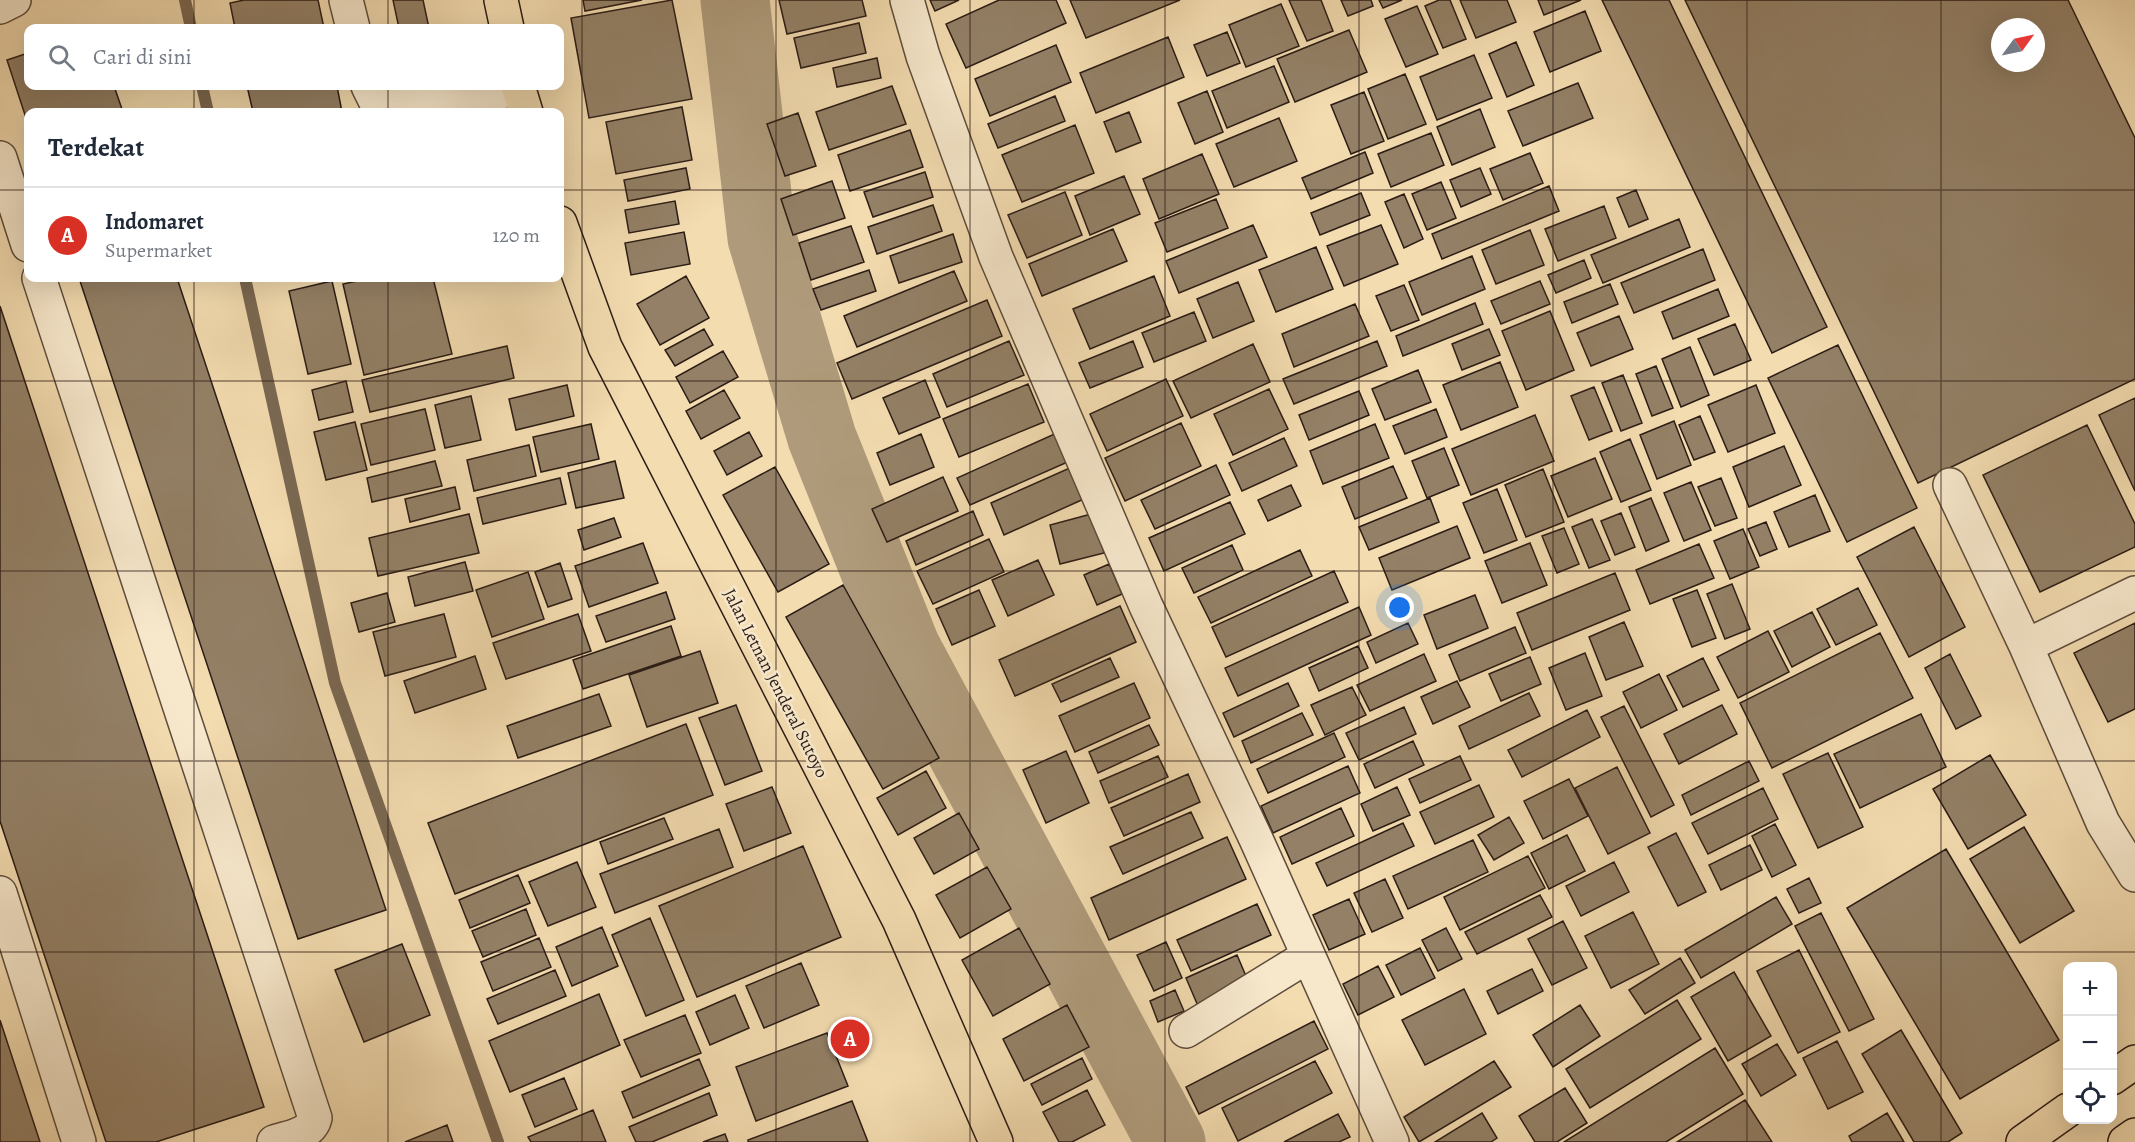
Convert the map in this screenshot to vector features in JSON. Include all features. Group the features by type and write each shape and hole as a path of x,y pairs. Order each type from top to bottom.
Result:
{"highway":[{"path":"501,0 506,24"},
{"name":"Jalan Letnan Jenderal Sutoyo","path":"564,234 605,347 899,920 996,1142"},
{"path":"2117,1075 2135,1062"},
{"path":"2023,1142 2063,1113"},
{"path":"2125,1142 2135,1135"}],"street":[{"path":"0,7 14,0"},
{"path":"346,0 352,24"},
{"path":"907,0 923,56 996,257 1146,606 1256,839 1392,1142"},
{"path":"370,90 376,102 391,107 489,95 521,95"},
{"path":"0,158 24,233"},
{"path":"40,282 315,1118 311,1127 304,1132 274,1142"},
{"path":"1950,484 2026,646 2103,823 2135,875"},
{"path":"2026,646 2135,593"},
{"path":"0,892 79,1142"},
{"path":"1186,1031 1308,956"}],"building":[{"path":"244,0 318,0 323,24 234,24 230,3"},
{"path":"393,0 423,0 428,24 398,24"},
{"path":"583,0 642,0 585,11"},
{"path":"672,0 692,99 589,118 571,18"},
{"path":"779,0 862,0 866,16 787,34"},
{"path":"930,0 959,0 935,11"},
{"path":"999,0 1056,0 1066,23 966,68 946,24"},
{"path":"1070,0 1180,0 1086,38"},
{"path":"1289,0 1321,0 1333,31 1307,41"},
{"path":"1341,0 1371,0 1373,6 1348,16"},
{"path":"1379,0 1402,0 1383,8"},
{"path":"1439,0 1450,0 1466,39 1443,48 1425,6"},
{"path":"1460,0 1507,0 1516,22 1476,38"},
{"path":"1538,0 1581,0 1544,15"},
{"path":"1602,0 1669,0 1827,327 1772,353"},
{"path":"1685,0 2068,0 2135,138 2135,379 1918,483"},
{"path":"1281,4 1299,46 1246,67 1229,25"},
{"path":"1417,6 1438,54 1406,67 1385,19"},
{"path":"1585,11 1601,51 1550,72 1534,32"},
{"path":"859,23 866,53 801,68 794,38"},
{"path":"1349,30 1367,72 1295,102 1277,59"},
{"path":"1227,32 1240,63 1207,76 1194,45"},
{"path":"1168,37 1184,77 1096,113 1080,73"},
{"path":"1516,42 1534,85 1507,97 1489,54"},
{"path":"1056,45 1071,82 990,116 975,79"},
{"path":"24,54 24,90 115,90 122,108 24,108 24,112 7,60"},
{"path":"1474,55 1492,98 1437,120 1420,77"},
{"path":"877,58 881,78 837,87 833,68"},
{"path":"1274,66 1289,102 1227,128 1212,91"},
{"path":"1405,74 1426,124 1388,139 1368,89"},
{"path":"1578,83 1593,118 1523,146 1508,111"},
{"path":"892,86 906,124 829,150 816,112"},
{"path":"248,90 338,90 341,108 252,108"},
{"path":"1207,91 1223,132 1195,144 1178,103"},
{"path":"1364,92 1384,141 1351,154 1331,105"},
{"path":"1055,96 1065,121 998,148 988,124"},
{"path":"682,107 692,160 616,174 606,122"},
{"path":"1480,109 1495,147 1452,165 1437,127"},
{"path":"1129,112 1141,142 1116,152 1104,122"},
{"path":"798,113 816,166 785,176 767,124"},
{"path":"1279,118 1297,161 1234,187 1216,144"},
{"path":"1075,125 1094,173 1022,202 1002,155"},
{"path":"910,130 923,167 850,191 838,155"},
{"path":"1431,133 1444,165 1391,187 1378,154"},
{"path":"1365,152 1373,173 1311,199 1302,178"},
{"path":"1530,153 1543,183 1503,200 1490,169"},
{"path":"1202,154 1219,194 1159,219 1143,179"},
{"path":"686,168 690,189 628,201 624,180"},
{"path":"1480,168 1491,194 1461,207 1450,180"},
{"path":"925,172 933,197 873,217 864,192"},
{"path":"1124,176 1140,214 1090,235 1075,196"},
{"path":"832,181 845,218 793,235 781,199"},
{"path":"1441,182 1456,218 1427,230 1412,194"},
{"path":"1549,186 1559,211 1442,259 1432,234"},
{"path":"1636,190 1648,219 1629,227 1617,198"},
{"path":"1065,192 1082,235 1027,258 1008,215"},
{"path":"1361,193 1370,215 1320,235 1311,213"},
{"path":"1404,194 1423,239 1404,248 1385,202"},
{"path":"1216,199 1228,228 1167,252 1155,223"},
{"path":"675,201 679,224 629,233 625,210"},
{"path":"933,205 942,231 877,254 868,227"},
{"path":"1604,206 1616,238 1558,261 1545,229"},
{"path":"1679,219 1690,247 1603,283 1591,255"},
{"path":"1253,225 1267,257 1179,293 1166,261"},
{"path":"1381,225 1398,264 1344,286 1327,246"},
{"path":"851,226 864,262 811,280 799,243"},
{"path":"1113,229 1127,261 1042,296 1029,264"},
{"path":"1530,230 1544,265 1496,284 1482,250"},
{"path":"684,232 690,264 631,275 625,243"},
{"path":"953,234 962,262 899,283 890,256"},
{"path":"1316,247 1333,289 1276,312 1259,270"},
{"path":"1703,249 1715,280 1634,313 1621,283"},
{"path":"1472,256 1485,289 1422,315 1409,282"},
{"path":"1584,260 1591,278 1556,293 1548,275"},
{"path":"869,270 876,291 821,310 813,289"},
{"path":"954,271 967,301 857,347 844,316"},
{"path":"686,276 709,318 660,345 637,304"},
{"path":"1154,276 1170,316 1090,349 1073,309"},
{"path":"1540,281 1550,304 1501,324 1491,301"},
{"path":"80,282 178,282 386,910 298,939"},
{"path":"332,282 351,364 308,374 289,291"},
{"path":"434,282 452,354 364,375 343,284"},
{"path":"1238,282 1254,321 1213,338 1197,299"},
{"path":"1610,284 1618,304 1572,323 1564,302"},
{"path":"1404,285 1419,320 1391,331 1376,296"},
{"path":"1718,289 1729,316 1673,339 1662,312"},
{"path":"987,300 1002,336 852,399 837,363"},
{"path":"1475,303 1483,324 1403,356 1396,336"},
{"path":"1355,304 1369,336 1294,367 1282,334"},
{"path":"0,306 264,1107 156,1142 106,1142 0,821"},
{"path":"1550,311 1574,370 1526,390 1502,331"},
{"path":"1194,312 1206,341 1154,362 1142,333"},
{"path":"1619,316 1633,349 1591,366 1577,333"},
{"path":"1735,324 1751,360 1714,375 1698,339"},
{"path":"704,329 713,345 675,366 665,350"},
{"path":"1489,329 1500,355 1462,370 1452,344"},
{"path":"1009,341 1024,375 947,407 933,374"},
{"path":"1133,341 1143,367 1090,388 1079,363"},
{"path":"1377,341 1387,366 1294,404 1283,379"},
{"path":"1253,344 1270,382 1191,418 1173,381"},
{"path":"1838,345 1917,508 1847,542 1768,378"},
{"path":"507,346 514,378 370,412 362,380"},
{"path":"1690,347 1709,395 1681,407 1662,359"},
{"path":"723,351 738,377 690,403 676,377"},
{"path":"1500,362 1518,407 1461,430 1443,385"},
{"path":"1656,366 1673,408 1652,416 1636,374"},
{"path":"1418,370 1431,402 1385,420 1372,389"},
{"path":"1623,375 1642,423 1621,431 1602,383"},
{"path":"1166,379 1183,416 1107,451 1090,414"},
{"path":"925,380 940,417 899,434 883,398"},
{"path":"346,381 353,412 319,420 312,390"},
{"path":"1028,384 1044,422 959,457 943,419"},
{"path":"567,385 574,416 516,430 509,399"},
{"path":"1756,385 1775,433 1728,452 1708,405"},
{"path":"1594,387 1612,431 1589,440 1571,396"},
{"path":"1269,389 1288,429 1233,455 1214,414"},
{"path":"724,390 740,418 701,439 686,411"},
{"path":"1359,391 1369,415 1309,440 1299,415"},
{"path":"471,396 481,440 445,448 435,405"},
{"path":"2135,398 2135,491 2099,415"},
{"path":"425,409 435,450 371,465 361,424"},
{"path":"1436,409 1447,437 1405,454 1393,426"},
{"path":"1535,415 1554,461 1471,495 1452,449"},
{"path":"1700,416 1715,452 1694,460 1679,425"},
{"path":"1674,421 1691,465 1657,479 1640,435"},
{"path":"355,422 367,470 326,480 314,432"},
{"path":"1181,423 1201,466 1125,501 1105,458"},
{"path":"591,424 599,459 541,472 533,437"},
{"path":"1375,424 1389,458 1323,484 1310,451"},
{"path":"2087,425 2135,524 2135,547 2040,592 1983,475"},
{"path":"749,432 762,456 727,475 714,451"},
{"path":"1059,432 1072,460 970,505 957,478"},
{"path":"921,434 934,467 890,485 877,453"},
{"path":"1284,438 1297,466 1242,491 1229,463"},
{"path":"1630,439 1651,490 1621,502 1600,452"},
{"path":"529,445 536,476 474,491 467,460"},
{"path":"1784,446 1801,485 1749,507 1733,467"},
{"path":"1444,448 1459,485 1427,498 1412,461"},
{"path":"1595,458 1612,499 1568,517 1551,476"},
{"path":"435,461 442,486 372,502 367,478"},
{"path":"615,461 624,498 576,508 568,473"},
{"path":"1216,465 1230,495 1155,529 1141,500"},
{"path":"1393,466 1407,498 1355,519 1342,487"},
{"path":"775,467 829,564 778,592 723,495"},
{"path":"1072,467 1086,498 1004,535 991,503"},
{"path":"1543,469 1564,522 1526,537 1505,485"},
{"path":"943,477 958,511 887,542 872,509"},
{"path":"560,478 566,504 483,524 477,498"},
{"path":"1721,478 1737,518 1715,526 1698,487"},
{"path":"1691,482 1711,530 1684,541 1664,493"},
{"path":"1291,485 1301,506 1268,521 1258,500"},
{"path":"455,487 460,509 410,522 405,499"},
{"path":"1497,489 1517,540 1484,553 1463,503"},
{"path":"1815,495 1830,531 1789,547 1774,512"},
{"path":"1430,498 1439,522 1369,550 1359,527"},
{"path":"1651,498 1669,541 1646,551 1629,507"},
{"path":"1230,502 1245,534 1164,571 1149,538"},
{"path":"973,511 983,535 916,565 906,541"},
{"path":"1095,513 1104,553 1060,564 1050,525"},
{"path":"1621,513 1635,547 1615,555 1601,521"},
{"path":"469,514 479,553 378,576 369,538"},
{"path":"614,518 621,537 584,550 578,530"},
{"path":"1592,519 1610,560 1589,568 1572,527"},
{"path":"1766,522 1777,549 1760,556 1748,529"},
{"path":"1457,526 1470,558 1392,590 1379,558"},
{"path":"1914,527 1965,627 1909,657 1857,557"},
{"path":"1564,528 1579,564 1557,573 1542,536"},
{"path":"1743,529 1759,567 1730,579 1714,541"},
{"path":"989,539 1004,572 933,604 917,571"},
{"path":"643,543 658,583 589,607 575,566"},
{"path":"1530,543 1547,585 1502,603 1485,561"},
{"path":"1699,544 1714,578 1650,604 1636,570"},
{"path":"1232,545 1243,570 1194,593 1182,568"},
{"path":"1300,550 1312,576 1211,623 1198,597"},
{"path":"1038,560 1054,595 1008,616 992,580"},
{"path":"465,562 473,591 415,606 408,577"},
{"path":"560,563 572,599 548,607 535,572"},
{"path":"1109,564 1122,594 1097,605 1084,575"},
{"path":"1334,571 1348,602 1226,657 1212,627"},
{"path":"528,572 544,619 492,637 476,590"},
{"path":"1615,573 1630,610 1532,650 1517,613"},
{"path":"1732,584 1750,629 1725,639 1707,594"},
{"path":"843,585 939,758 883,789 786,617"},
{"path":"1858,588 1877,625 1836,645 1817,609"},
{"path":"979,590 995,626 952,645 936,609"},
{"path":"1697,590 1716,638 1692,647 1673,599"},
{"path":"666,592 675,619 606,642 596,616"},
{"path":"387,593 395,622 359,632 351,603"},
{"path":"1475,595 1488,628 1437,649 1424,615"},
{"path":"1120,606 1136,642 1015,696 999,660"},
{"path":"1359,607 1371,635 1238,696 1225,668"},
{"path":"1812,612 1830,647 1792,667 1774,631"},
{"path":"444,614 456,657 385,676 373,632"},
{"path":"578,614 591,651 506,679 493,643"},
{"path":"1624,622 1643,666 1606,680 1589,637"},
{"path":"1408,623 1418,644 1376,663 1367,642"},
{"path":"2135,623 2135,709 2108,722 2074,653"},
{"path":"671,626 681,656 583,689 573,660"},
{"path":"1515,627 1526,653 1460,681 1449,655"},
{"path":"1768,631 1789,672 1738,698 1717,657"},
{"path":"1880,633 1913,698 1772,768 1740,703"},
{"path":"1358,646 1368,668 1319,691 1309,668"},
{"path":"700,651 718,703 647,727 629,675"},
{"path":"1585,653 1602,696 1566,710 1549,668"},
{"path":"1424,654 1436,681 1370,711 1357,685"},
{"path":"1950,654 1981,716 1956,729 1925,668"},
{"path":"475,656 486,689 415,713 404,681"},
{"path":"1530,657 1541,684 1501,701 1489,674"},
{"path":"1110,658 1119,677 1061,702 1052,684"},
{"path":"1703,658 1719,690 1683,707 1667,676"},
{"path":"1659,674 1677,710 1641,728 1623,692"},
{"path":"1457,681 1470,707 1433,724 1421,697"},
{"path":"1134,683 1150,718 1075,752 1059,716"},
{"path":"1288,683 1299,706 1234,737 1223,713"},
{"path":"1352,687 1366,715 1325,735 1311,705"},
{"path":"1529,693 1540,716 1469,749 1459,726"},
{"path":"599,694 611,726 518,758 507,726"},
{"path":"736,705 762,771 725,785 699,718"},
{"path":"1722,705 1737,734 1679,764 1664,734"},
{"path":"1624,706 1674,805 1651,817 1601,717"},
{"path":"1404,707 1416,734 1359,760 1346,733"},
{"path":"1587,710 1600,737 1522,777 1508,750"},
{"path":"1302,713 1313,735 1251,763 1242,741"},
{"path":"1921,714 1946,767 1860,808 1834,754"},
{"path":"686,724 713,795 455,894 428,823"},
{"path":"1149,725 1159,745 1098,773 1089,752"},
{"path":"1334,733 1345,757 1268,793 1257,769"},
{"path":"1413,741 1424,765 1375,788 1364,764"},
{"path":"1066,751 1089,803 1046,823 1023,770"},
{"path":"1828,753 1863,827 1818,848 1783,774"},
{"path":"1990,755 2026,815 1968,849 1933,789"},
{"path":"1158,756 1168,777 1109,803 1100,781"},
{"path":"1460,756 1471,780 1420,803 1409,779"},
{"path":"1749,761 1759,781 1691,815 1682,795"},
{"path":"1348,766 1360,793 1273,833 1261,806"},
{"path":"1617,767 1650,833 1608,854 1575,788"},
{"path":"926,771 946,808 898,835 877,798"},
{"path":"1188,774 1200,802 1124,836 1111,808"},
{"path":"1569,779 1588,816 1543,839 1524,801"},
{"path":"1479,785 1494,817 1435,844 1420,812"},
{"path":"772,787 791,833 744,851 726,804"},
{"path":"1397,787 1410,815 1373,831 1361,804"},
{"path":"1763,788 1778,819 1708,854 1692,823"},
{"path":"1341,808 1354,836 1292,864 1280,837"},
{"path":"1191,812 1203,838 1123,874 1110,847"},
{"path":"959,813 979,849 934,874 914,838"},
{"path":"1509,817 1524,843 1494,860 1478,835"},
{"path":"664,818 673,839 608,864 600,842"},
{"path":"1403,823 1414,846 1327,886 1316,863"},
{"path":"1775,824 1796,865 1772,877 1752,836"},
{"path":"2024,827 2074,911 2020,943 1970,859"},
{"path":"719,829 733,867 615,913 600,874"},
{"path":"1676,833 1706,892 1678,906 1648,847"},
{"path":"1567,835 1585,871 1549,889 1531,853"},
{"path":"1227,837 1246,879 1109,940 1091,898"},
{"path":"1473,840 1488,872 1408,909 1393,876"},
{"path":"1750,845 1762,870 1721,890 1709,865"},
{"path":"803,846 841,937 697,997 659,906"},
{"path":"1946,849 2059,1040 1960,1099 1847,908"},
{"path":"1528,856 1545,888 1460,930 1444,897"},
{"path":"577,862 596,907 548,926 529,882"},
{"path":"1614,862 1629,892 1581,916 1566,886"},
{"path":"987,867 1011,909 960,938 936,895"},
{"path":"518,875 530,903 470,928 459,900"},
{"path":"1809,878 1821,903 1799,913 1787,889"},
{"path":"1385,879 1403,918 1372,932 1354,893"},
{"path":"1540,895 1552,917 1477,954 1465,932"},
{"path":"1776,897 1792,924 1701,978 1685,950"},
{"path":"1349,899 1365,934 1329,950 1313,915"},
{"path":"1257,904 1271,935 1191,971 1177,940"},
{"path":"526,909 536,935 483,957 472,931"},
{"path":"1633,912 1659,964 1611,988 1585,936"},
{"path":"1821,913 1874,1019 1849,1031 1795,926"},
{"path":"650,918 684,1000 646,1016 612,935"},
{"path":"1563,921 1587,968 1552,985 1528,939"},
{"path":"602,927 618,966 572,986 556,947"},
{"path":"1019,928 1050,984 993,1016 962,960"},
{"path":"1446,928 1462,959 1438,971 1422,940"},
{"path":"539,938 551,967 493,991 481,962"},
{"path":"1166,942 1182,978 1154,991 1137,955"},
{"path":"402,944 430,1015 364,1042 335,970"},
{"path":"1420,948 1435,978 1401,995 1386,965"},
{"path":"1799,950 1840,1032 1798,1053 1757,971"},
{"path":"1237,955 1249,983 1198,1006 1186,978"},
{"path":"1680,958 1695,983 1645,1014 1629,990"},
{"path":"801,963 819,1005 764,1028 746,986"},
{"path":"1378,966 1394,997 1358,1015 1343,984"},
{"path":"1532,969 1543,991 1498,1014 1487,991"},
{"path":"555,970 566,996 498,1024 487,999"},
{"path":"1734,972 1771,1036 1728,1061 1691,997"},
{"path":"1464,989 1486,1034 1425,1065 1402,1020"},
{"path":"1175,990 1184,1011 1158,1022 1150,1001"},
{"path":"599,994 620,1045 510,1092 489,1041"},
{"path":"735,995 749,1028 710,1045 696,1012"},
{"path":"1677,1000 1701,1039 1590,1108 1566,1069"},
{"path":"1067,1005 1089,1047 1024,1081 1003,1039"},
{"path":"1580,1005 1600,1036 1553,1067 1533,1035"},
{"path":"685,1015 701,1053 641,1077 624,1040"},
{"path":"0,1020 40,1142 0,1142"},
{"path":"1314,1021 1328,1049 1199,1114 1186,1087"},
{"path":"1901,1030 1962,1133 1948,1142 1914,1142 1862,1054"},
{"path":"827,1033 848,1086 756,1121 736,1067"},
{"path":"1837,1041 1863,1092 1828,1109 1803,1058"},
{"path":"1777,1044 1796,1075 1761,1096 1742,1064"},
{"path":"1715,1048 1743,1094 1666,1142 1564,1142"},
{"path":"1082,1058 1092,1079 1042,1105 1031,1084"},
{"path":"699,1059 710,1085 633,1118 622,1092"},
{"path":"1315,1061 1332,1093 1238,1141 1222,1108"},
{"path":"1494,1061 1511,1087 1419,1142 1404,1117"},
{"path":"564,1078 577,1109 535,1127 522,1095"},
{"path":"1565,1088 1587,1123 1557,1142 1535,1142 1519,1116"},
{"path":"1087,1090 1105,1125 1072,1142 1059,1142 1043,1112"},
{"path":"709,1093 717,1115 652,1142 636,1142 629,1127"},
{"path":"1745,1100 1772,1142 1677,1142"},
{"path":"852,1101 868,1142 748,1142 748,1140"},
{"path":"593,1110 606,1142 531,1142 528,1137"},
{"path":"1482,1113 1497,1138 1491,1142 1435,1142"},
{"path":"1887,1113 1904,1142 1852,1142 1849,1136"},
{"path":"1338,1114 1350,1137 1339,1142 1284,1142"},
{"path":"447,1125 453,1142 405,1142"},
{"path":"725,1134 728,1142 703,1142"}],"waterway":[{"path":"185,0 190,24"},
{"path":"735,0 762,238 822,438 906,648 1171,1142"},
{"path":"203,90 207,108"},
{"path":"246,282 335,683 498,1142"}],"place":[{"name":"Indomaret","path":"850,1039"}]}
